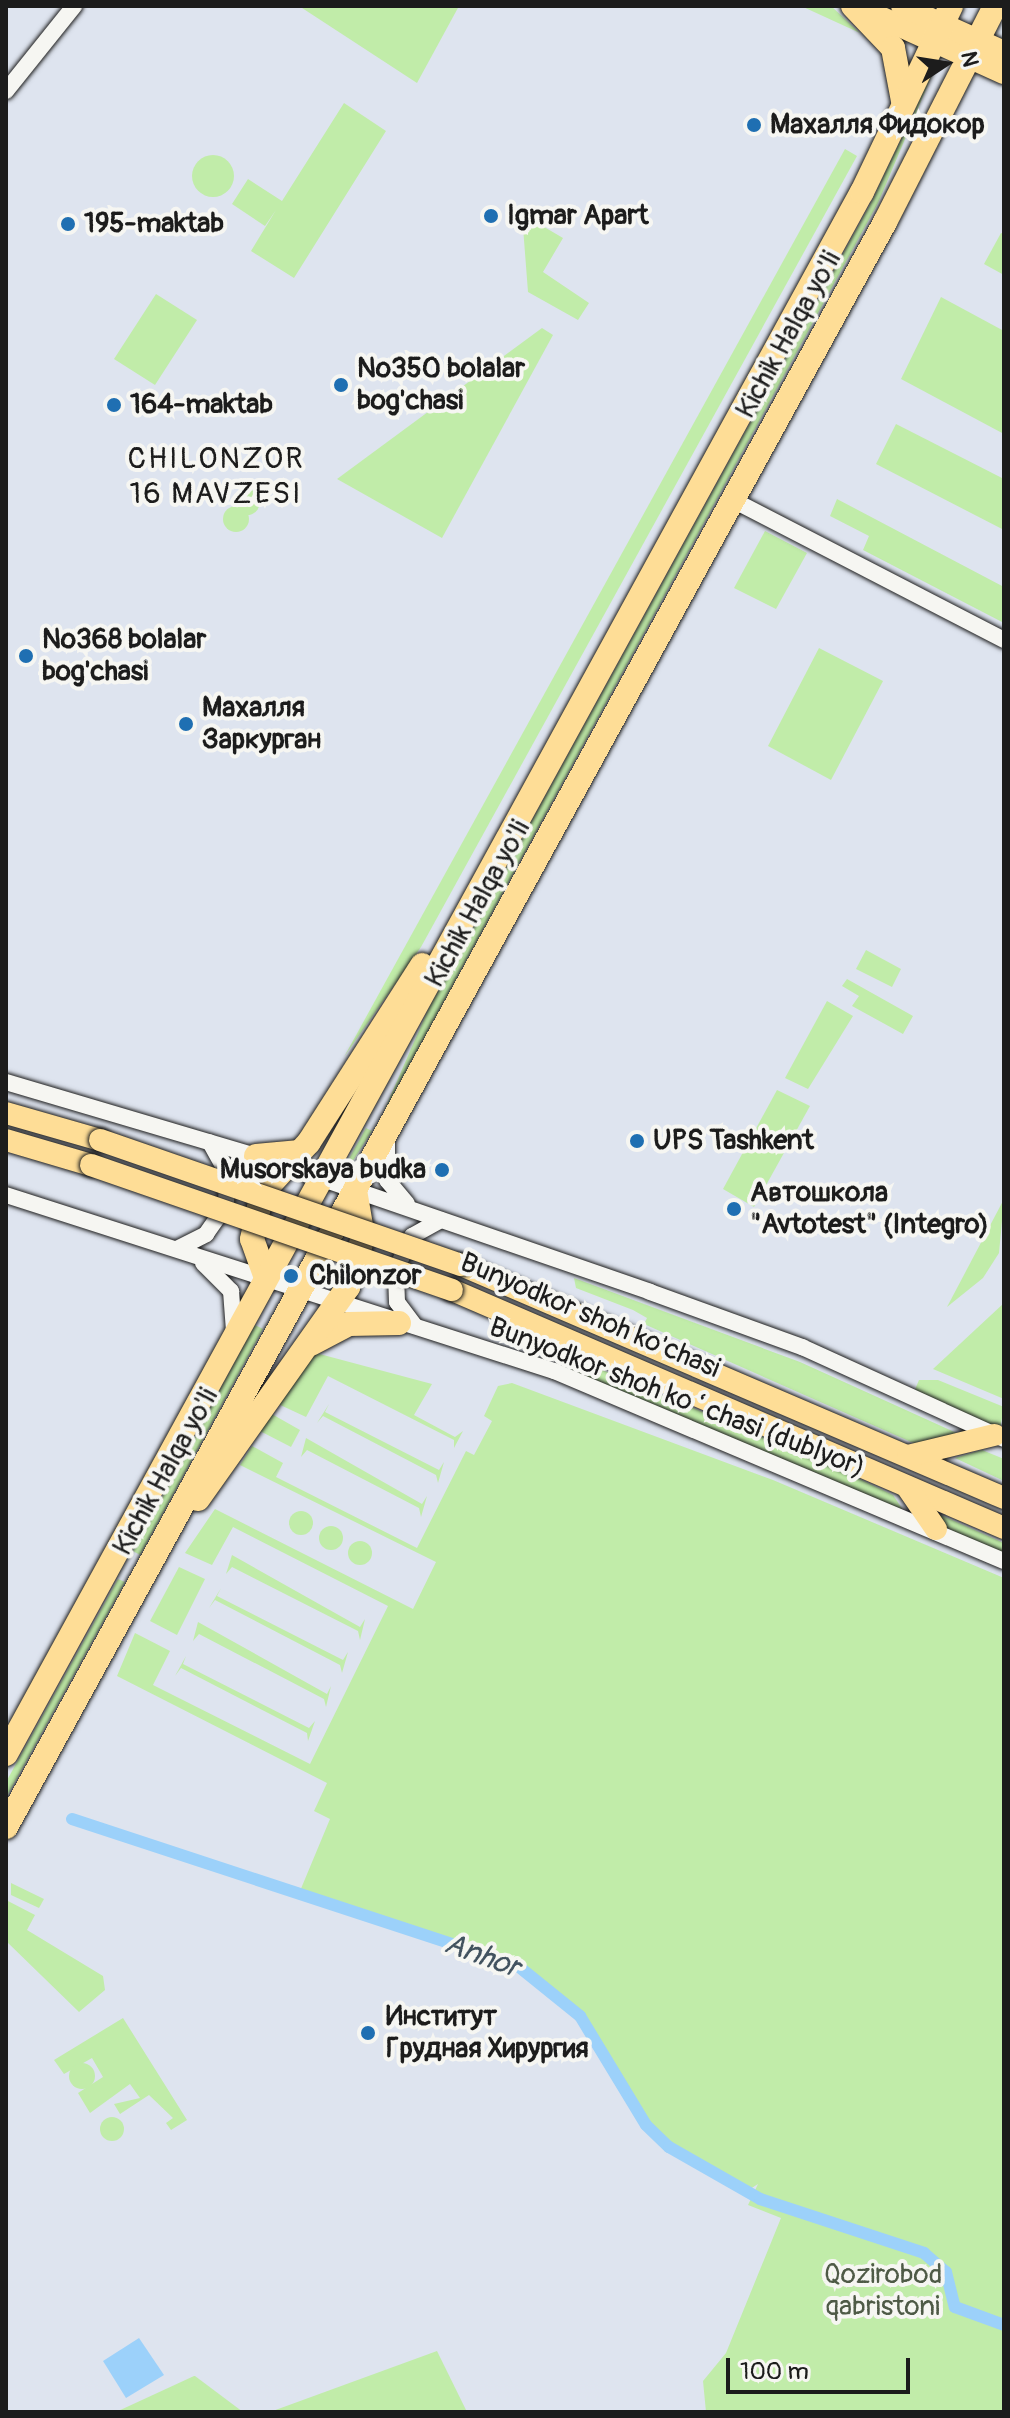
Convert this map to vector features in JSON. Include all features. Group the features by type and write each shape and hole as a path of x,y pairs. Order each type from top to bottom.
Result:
{"highway":[{"path":"855,6 893,48 903,107"},
{"name":"Kichik Halqa yo'li","path":"6,1827 733,500 995,6"},
{"name":"Kichik Halqa yo'li","path":"6,1754 903,107 942,24"},
{"path":"266,1278 253,1250 254,1215 503,846"},
{"path":"397,1115 382,1123 373,1113 409,1042 421,996"},
{"path":"256,1156 293,1159"},
{"path":"159,1548 246,1440 289,1364 338,1302 362,1245 355,1190"},
{"path":"289,1364 334,1329 409,1326"},
{"path":"106,1571 130,1568 136,1589"}],"main road":[{"path":"855,6 942,24"},
{"path":"902,6 942,24 1004,73"},
{"path":"974,49 1004,52"},
{"name":"Bunyodkor shoh ko'chasi","path":"6,1113 100,1140 461,1265 1004,1498"},
{"name":"Bunyodkor shoh ko'chasi","path":"6,1140 91,1165 452,1290 1004,1528"},
{"path":"908,1456 999,1437"},
{"path":"907,1487 936,1529"}],"street":[{"path":"6,91 74,6"},
{"path":"733,500 1004,640"},
{"path":"6,1082 256,1156"},
{"path":"397,1115 385,1151 387,1180 401,1199 436,1218"},
{"path":"210,1142 227,1173 226,1205 206,1234 177,1249 228,1285 235,1311 231,1343"},
{"path":"293,1159 322,1177 355,1190 802,1347 999,1437"},
{"name":"Bunyodkor shoh koʻchasi (dublyor)","path":"6,1195 554,1371 936,1529 1004,1561"},
{"path":"409,1326 397,1302 396,1269 412,1236 436,1218"}],"green space":[{"path":"299,6 459,6 417,83"},
{"path":"801,6 831,6 860,33"},
{"path":"935,68 878,203 383,1113 428,1010 872,201"},
{"path":"344,103 386,131 294,278 251,251 276,210 265,226 232,204 248,179 282,201"},
{"path":"845,149 857,156 421,947 344,1057"},
{"path":"213,155 228,161 234,176 228,191 213,197 198,191 192,176 198,161"},
{"path":"522,214 563,238 543,272 589,303 578,320 528,292"},
{"path":"1001,233 1004,234 1004,275 984,264"},
{"path":"156,294 197,320 155,385 114,359"},
{"path":"941,297 1004,331 1004,434 901,379"},
{"path":"542,328 553,335 442,538 337,479"},
{"path":"896,424 1004,479 1004,530 876,464"},
{"path":"247,489 256,493 260,502 256,511 247,515 238,511 234,502 238,493"},
{"path":"837,499 1004,587 1004,623 863,550 869,536 830,516"},
{"path":"236,506 245,510 249,519 245,528 236,532 227,528 223,519 227,510"},
{"path":"765,531 807,553 776,609 734,588"},
{"path":"819,648 883,681 831,780 768,746"},
{"path":"866,950 901,969 892,987 856,969"},
{"path":"847,979 913,1016 903,1034 852,1006 859,996 842,986"},
{"path":"827,1001 853,1016 808,1089 785,1078"},
{"path":"777,1090 810,1106 754,1207 723,1189"},
{"path":"366,1128 372,1131 344,1175 342,1171"},
{"path":"1004,1199 999,1253 983,1278 947,1307"},
{"path":"574,1278 800,1362 961,1435 927,1446 911,1442 644,1324 647,1318 633,1310 576,1288"},
{"path":"1004,1303 1004,1399 933,1369"},
{"path":"255,1325 263,1329 140,1555 133,1551"},
{"path":"312,1352 432,1384 414,1415 455,1437 463,1431 454,1448 454,1440 328,1376 306,1417 276,1403"},
{"path":"569,1356 839,1469 893,1495 903,1510 558,1370"},
{"path":"919,1380 938,1380 1004,1407 1000,1429 914,1392"},
{"name":"Qozirobod qabristoni","path":"512,1383 773,1480 1004,1578 1004,2412 706,2412 703,2381 726,2353 781,2218 748,2205 758,2184 747,2191 657,2137 580,2016 542,1980 300,1891 330,1819 314,1811 327,1783 117,1676 135,1633 170,1651 153,1685 310,1764 388,1606 233,1527 212,1565 185,1553 215,1509 413,1609 436,1562 240,1465 252,1446 283,1463 276,1477 417,1548 466,1451 474,1455 492,1421 484,1416 498,1386"},
{"path":"329,1404 325,1412 439,1470 444,1462 438,1483 436,1475 323,1416 317,1423"},
{"path":"270,1413 300,1430 291,1447 260,1431"},
{"path":"306,1438 422,1504 427,1496 421,1517 419,1508 307,1450 301,1457"},
{"path":"982,1450 1004,1459 1004,1481 955,1458"},
{"path":"301,1511 310,1514 313,1523 310,1532 301,1535 292,1532 289,1523 292,1514"},
{"path":"934,1512 1004,1543 1004,1554 944,1527"},
{"path":"331,1526 340,1529 343,1538 340,1547 331,1550 322,1547 319,1538 322,1529"},
{"path":"360,1541 369,1544 372,1553 369,1562 360,1565 351,1562 348,1553 351,1544"},
{"path":"232,1555 360,1627 365,1619 360,1640 358,1631 232,1567 226,1574"},
{"path":"179,1567 205,1579 177,1635 150,1621"},
{"path":"118,1579 125,1582 6,1798 6,1782"},
{"path":"221,1588 217,1596 343,1660 348,1652 342,1673 340,1665 215,1600 209,1608"},
{"path":"198,1622 327,1694 331,1686 326,1707 324,1699 199,1634 193,1641"},
{"path":"186,1656 183,1664 309,1728 315,1721 308,1741 307,1733 181,1668 175,1676"},
{"path":"11,1883 44,1899 39,1908 11,1895"},
{"path":"6,1900 35,1915 27,1930 103,1976 105,1990 79,2012 6,1941"},
{"path":"123,2018 187,2120 171,2130 166,2123 173,2118 149,2095 120,2114 114,2104 140,2098 130,2084 90,2113 78,2093 103,2077 92,2058 64,2074 54,2060"},
{"path":"82,2063 91,2067 95,2076 91,2085 82,2089 73,2085 69,2076 73,2067"},
{"path":"112,2117 121,2120 124,2129 121,2138 112,2141 103,2138 100,2129 103,2120"},
{"path":"437,2351 467,2412 270,2412"},
{"path":"194,2376 243,2412 116,2412"}],"water":[{"path":"139,2338 164,2375 126,2398 103,2361"}],"waterway":[{"name":"Anhor","path":"72,1819 518,1966 580,2016 646,2125 669,2147 760,2199 924,2253 946,2272 955,2307 1004,2325"}],"place":[{"name":"Махалля Фидокор","path":"754,125"},
{"name":"Igmar Apart","path":"491,216"},
{"name":"195-maktab","path":"68,224"},
{"name":"№350 bolalar bog'chasi","path":"341,385"},
{"name":"164-maktab","path":"114,405"},
{"name":"№368 bolalar bog'chasi","path":"26,656"},
{"name":"Махалля Заркурган","path":"186,724"},
{"name":"UPS Tashkent","path":"637,1141"},
{"name":"Musorskaya budka","path":"442,1170"},
{"name":"Автошкола \"Avtotest\" (Integro)","path":"734,1209"},
{"name":"Chilonzor","path":"291,1276"},
{"name":"Институт Грудная Хирургия","path":"368,2033"}],"district":[{"name":"CHILONZOR 16 MAVZESI","path":"216,476"}]}
